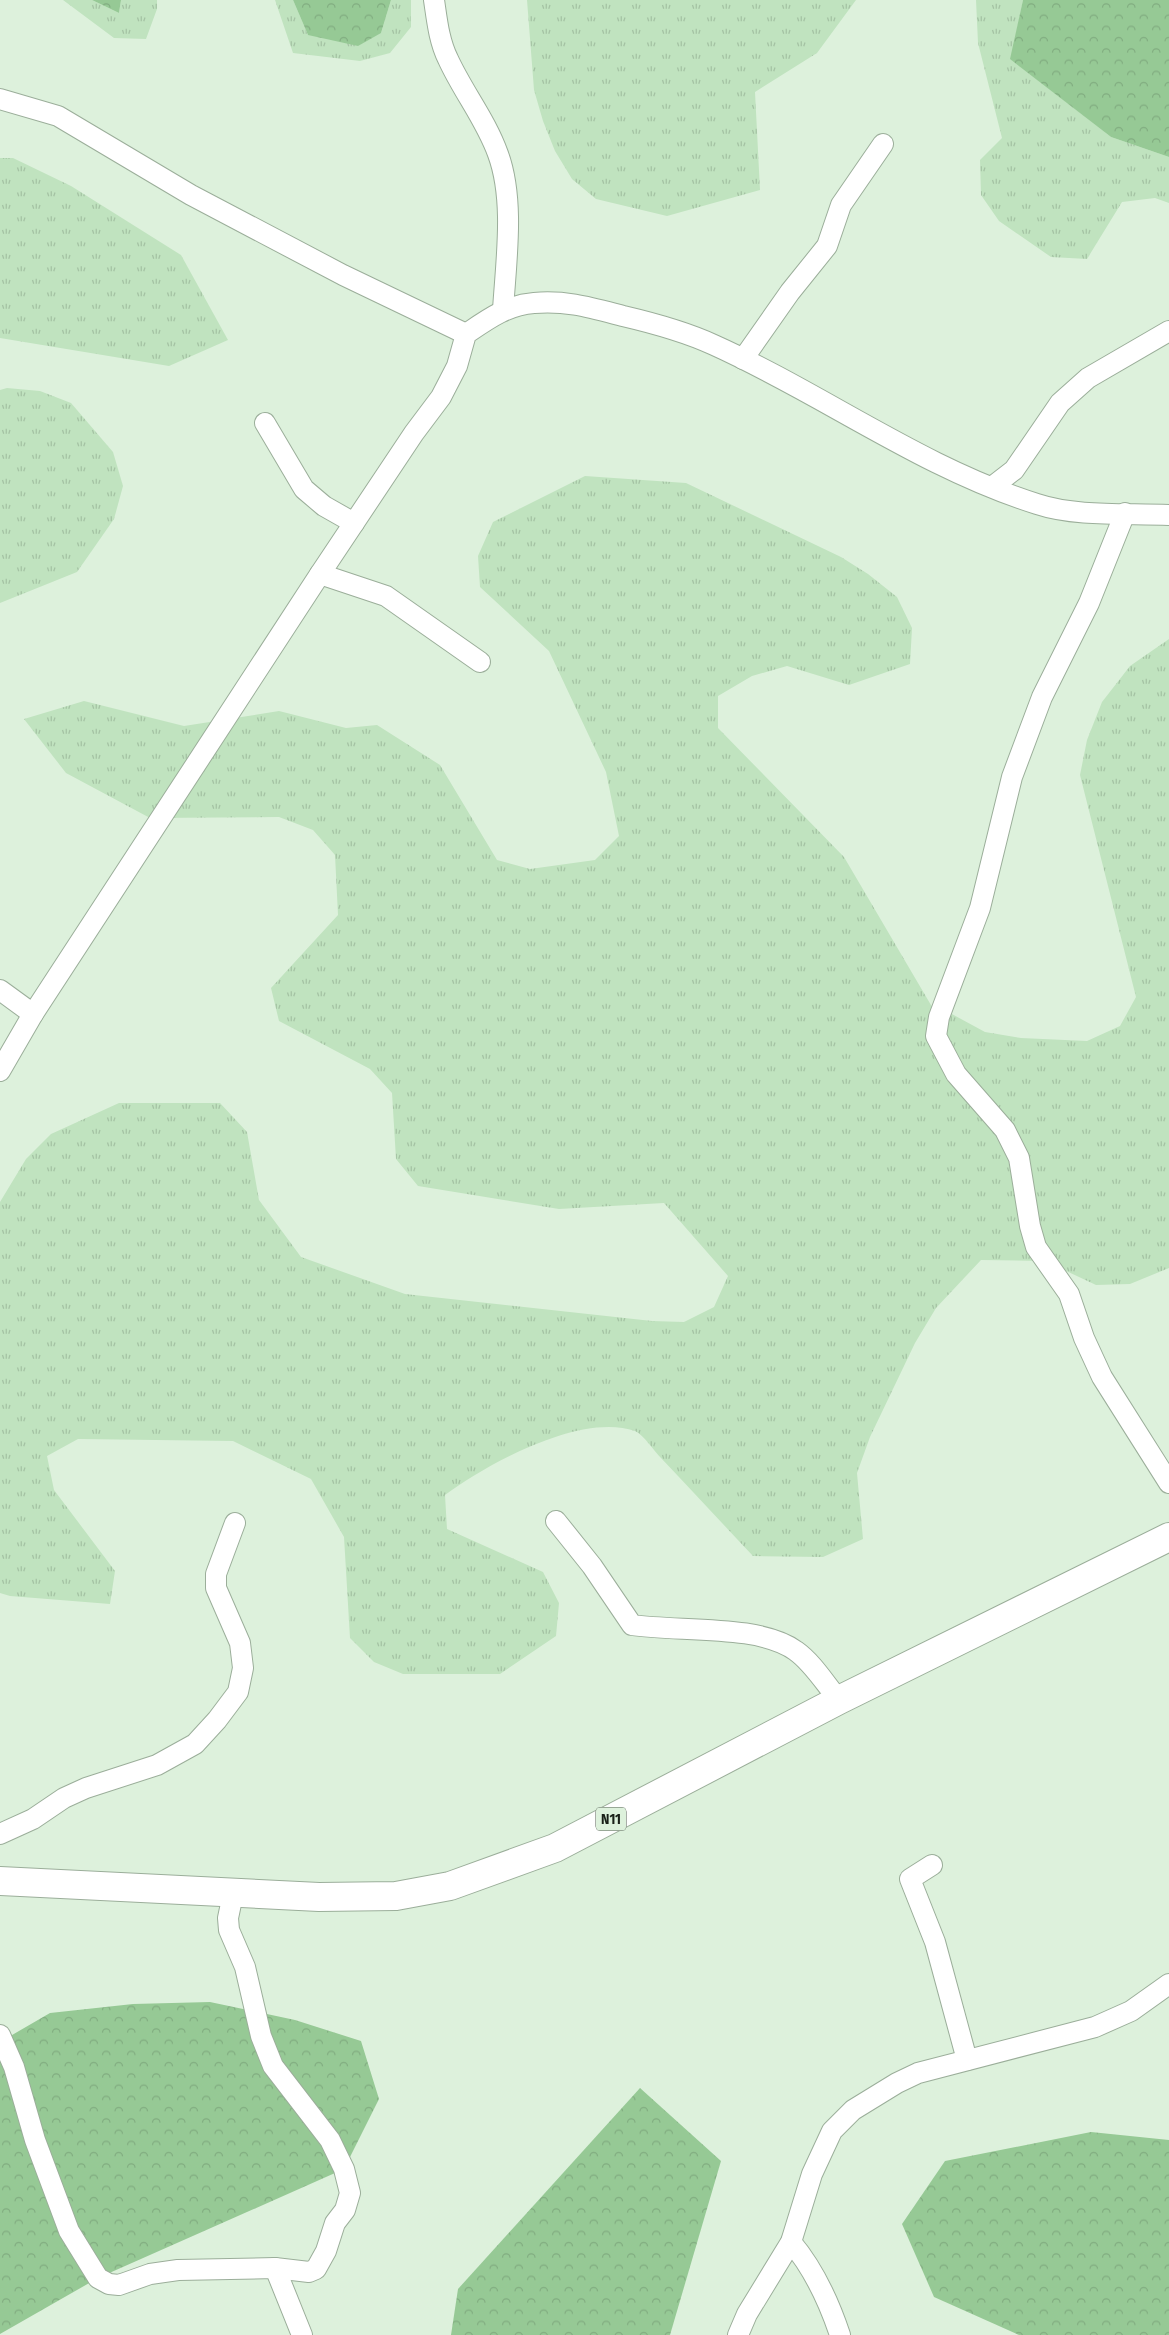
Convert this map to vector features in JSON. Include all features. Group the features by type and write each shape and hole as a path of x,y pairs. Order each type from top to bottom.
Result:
{"highway":[{"name":"N11","path":"0,1881 319,1897 396,1896 450,1886 555,1848 839,1700 1169,1537"}],"street":[{"path":"434,0 439,32 448,58 482,118 499,155 505,188 508,228 503,310"},
{"path":"0,99 58,116 191,195 343,275 466,334"},
{"path":"743,359 790,292 827,246 841,205 883,144"},
{"path":"0,1071 33,1014 320,574 414,433 442,397 456,366 466,334 503,310 533,303 568,302 636,319 702,341 743,359 864,425 992,487 1038,504 1068,510 1169,515"},
{"path":"992,487 1014,470 1060,403 1088,378 1169,331"},
{"path":"265,422 304,489 324,506 354,523"},
{"path":"1125,513 1090,603 1042,697 1012,777 980,908 939,1017 936,1036 956,1074 1005,1130 1016,1151 1019,1158 1030,1226 1036,1247 1069,1294 1084,1338 1102,1377 1169,1483"},
{"path":"320,574 386,596 480,662"},
{"path":"0,990 33,1014"},
{"path":"556,1521 592,1566 632,1625 735,1633 777,1639 798,1652 839,1700"},
{"path":"0,1834 33,1819 64,1798 79,1791 157,1766 195,1744 217,1720 238,1692 244,1668 240,1643 216,1588 216,1574 235,1523"},
{"path":"932,1865 910,1879 935,1942 968,2060"},
{"path":"0,2035 14,2067 35,2140 69,2231 98,2278 109,2284 119,2285 150,2274 178,2270 275,2268 309,2272 316,2269 326,2252 336,2223 345,2210 350,2193 344,2169 330,2140 273,2066 261,2036 245,1967 229,1930 228,1918 233,1894"},
{"path":"738,2335 747,2314 790,2242 812,2174 832,2131 854,2110 897,2083 918,2073 1095,2027 1131,2011 1169,1984"},
{"path":"790,2242 802,2255 818,2284 840,2335"},
{"path":"275,2268 302,2335"}],"green space":[{"path":"63,0 92,0 119,13 121,0 157,0 157,9 146,39 114,38"},
{"path":"92,0 121,0 119,13"},
{"path":"275,0 293,0 308,35 381,33 391,0 411,0 411,27 390,53 360,61 293,53"},
{"path":"293,0 391,0 381,33 358,46 308,35"},
{"path":"527,0 856,0 817,53 755,92 760,190 667,216 596,199 572,179 555,151 543,121 534,90"},
{"path":"976,0 1023,0 1011,59 1111,137 1169,157 1169,203 1155,198 1122,202 1087,259 1051,257 999,221 981,195 980,160 1002,138 978,43"},
{"path":"1023,0 1169,0 1169,157 1111,137 1010,59"},
{"path":"0,158 13,158 71,186 181,255 228,340 169,366 0,338"},
{"path":"7,388 40,391 71,403 113,452 123,486 114,519 77,572 0,603 0,390"},
{"path":"585,476 686,483 841,557 868,574 897,597 912,628 910,664 849,685 787,666 752,676 718,696 718,728 844,857 938,1017 950,1013 985,1032 1021,1038 1087,1041 1120,1026 1136,997 1080,775 1087,740 1102,702 1130,666 1169,639 1169,1268 1130,1284 1096,1285 1045,1261 981,1260 936,1308 915,1343 870,1437 857,1473 863,1539 823,1557 753,1556 645,1439 635,1431 613,1427 588,1429 562,1435 536,1444 485,1469 445,1495 447,1529 543,1572 559,1603 556,1636 500,1674 403,1674 374,1662 350,1638 344,1537 311,1479 233,1441 78,1439 47,1456 54,1490 115,1571 110,1604 10,1596 0,1593 0,1202 26,1159 51,1134 119,1103 220,1103 247,1132 259,1200 301,1257 405,1294 652,1321 684,1322 714,1307 728,1276 664,1203 559,1209 418,1186 396,1159 392,1093 370,1069 279,1021 271,988 338,915 335,855 313,830 279,817 150,818 66,773 24,719 84,701 184,726 279,711 346,728 377,725 440,765 497,860 530,869 595,860 619,836 606,772 549,651 480,587 478,556 493,522"},
{"path":"210,2002 295,2020 361,2041 379,2099 344,2169 98,2278 0,2334 0,2042 50,2013 133,2004"},
{"path":"640,2088 721,2161 670,2335 451,2335 458,2289"},
{"path":"1091,2132 1169,2140 1169,2335 1019,2335 934,2297 902,2224 945,2161"}]}
